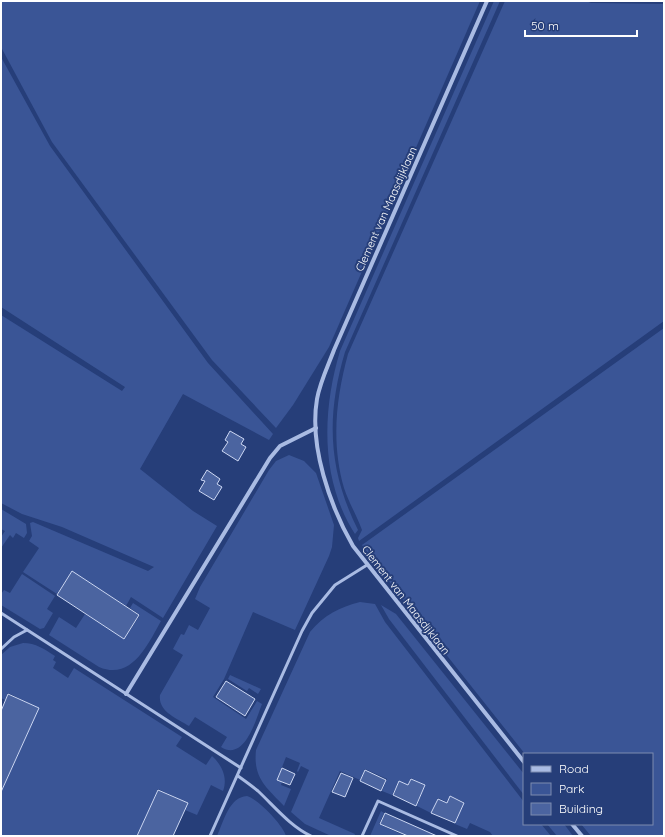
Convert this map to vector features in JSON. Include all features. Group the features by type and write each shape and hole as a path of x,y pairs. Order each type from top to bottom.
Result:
{"street":[{"name":"Clement van Maasdijklaan","path":"487,1 334,350 317,400 316,428 319,453 335,512 347,536 367,565 523,761"},
{"path":"126,694 270,458 280,446 316,428"},
{"path":"573,825 582,836"}],"lane":[{"path":"210,836 302,631 312,613 335,585 367,565"},
{"path":"1,613 241,768"},
{"path":"1,649 14,637 27,630"},
{"path":"238,776 258,791 301,831 311,836"},
{"path":"362,836 378,801 457,836"},
{"path":"299,836 301,831"}],"green space":[{"path":"1,1 480,1 329,347 293,405 276,428 212,360 52,142 1,47"},
{"path":"494,1 500,1 345,352 335,398 333,442 341,486 348,508 358,530 355,534 335,491 330,468 328,421 334,374 340,351"},
{"path":"505,1 586,1 591,3 664,4 664,321 359,541 358,538 362,530 344,488 337,454 336,437 340,387 348,354"},
{"path":"1,57 50,146 208,363 273,434 269,440 183,394 140,469 193,511 217,526 163,618 131,597 126,606 72,571 57,594 23,572 39,548 29,541 32,536 30,523 33,522 148,571 154,567 62,527 22,514 1,503 1,315 122,391 125,387 1,307"},
{"path":"664,328 664,836 591,836 582,825 653,825 653,753 524,753 406,604 362,545"},
{"path":"289,455 304,461 316,473 334,525 332,547 295,630 253,612 224,679 213,697 246,719 257,701 262,704 253,728 243,744 237,749 229,750 221,747 227,737 195,717 189,726 169,714 162,706 160,695 183,655 173,649 181,634 184,635 189,625 198,630 210,608 195,599 200,587 269,470 276,461"},
{"path":"1,509 26,524 27,533 24,538 16,533 13,538 10,535 1,548 1,537 5,531 1,529"},
{"path":"22,574 55,596 47,609 53,613 44,628 40,629 1,605 1,594 4,590 10,593"},
{"path":"360,602 375,604 385,622 523,801 523,825 542,825 551,836 493,836 490,832 470,823 467,829 455,824 464,802 450,796 447,802 438,798 431,813 417,806 425,785 411,778 408,785 399,781 392,795 382,791 387,779 365,769 360,780 340,771 319,818 355,834 354,836 331,836 305,824 291,812 309,770 301,766 298,772 300,763 286,757 277,780 282,782 281,785 291,789 284,806 266,787 257,768 256,750 310,632 327,616 346,606"},
{"path":"133,603 161,621 138,658 130,665 121,669 111,670 99,667 49,635 59,617 76,628 85,614 124,639 140,615 130,608"},
{"path":"381,605 396,614 523,773 523,794 389,619"},
{"path":"23,643 36,645 55,656 53,660 56,662 53,668 68,678 74,668 182,737 176,746 206,765 212,756 219,763 223,772 225,781 223,791 211,785 197,815 185,810 188,803 158,789 137,836 1,836 1,793 39,708 8,693 5,700 1,698 1,655 10,647"},
{"path":"230,675 261,689 258,694 249,688 247,691 228,679"},
{"path":"247,796 252,798 270,813 284,831 286,836 217,836 231,805 241,797"},
{"path":"381,811 384,813 379,824 405,836 370,836"},
{"path":"548,825 565,825 573,836 557,836"}],"building":[{"path":"230,431 244,439 241,444 246,447 238,461 222,451 228,442 225,440"},
{"path":"207,470 220,479 217,484 222,487 214,500 199,491 205,481 201,480"},
{"path":"72,571 139,615 124,639 57,595"},
{"path":"226,681 255,699 245,716 216,697"},
{"path":"8,694 39,708 1,792 1,711"},
{"path":"282,768 295,774 290,785 277,780"},
{"path":"365,770 386,780 381,791 360,781"},
{"path":"341,773 353,778 345,797 332,792"},
{"path":"411,779 425,785 416,806 393,795 399,781 408,785"},
{"path":"158,790 188,803 173,836 137,836"},
{"path":"450,796 464,803 455,823 431,813 438,799 447,803"},
{"path":"385,813 437,836 408,836 380,824"}]}
